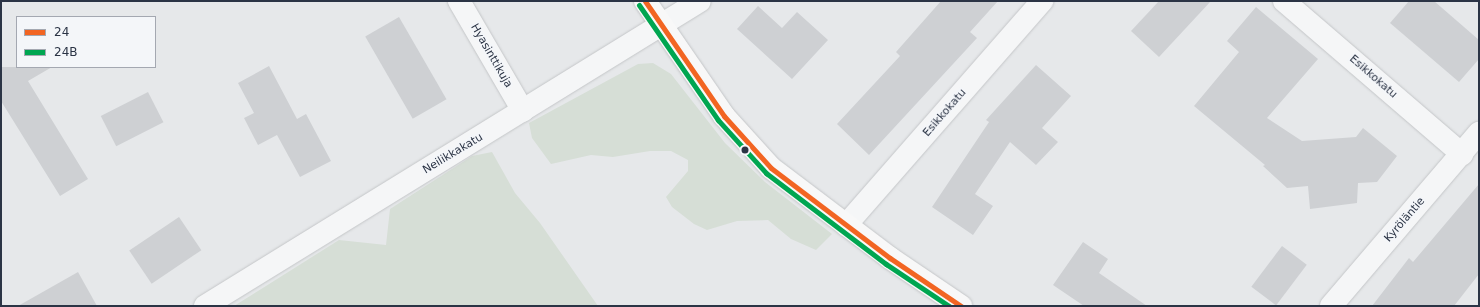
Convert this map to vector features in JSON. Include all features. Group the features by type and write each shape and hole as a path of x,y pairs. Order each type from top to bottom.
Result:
{"street":[{"name":"Hyasinttikuja","path":"459,1 523,111"},
{"path":"645,1 660,26 724,116 771,168 846,225 961,306"},
{"name":"Neilikkakatu","path":"205,306 700,1"},
{"name":"Esikkokatu","path":"846,225 1042,1"},
{"name":"Esikkokatu","path":"1284,1 1462,154"},
{"name":"Kyröläntie","path":"1331,306 1479,133"}],"shaded area":[{"path":"653,63 671,74 725,143 765,182 832,234 816,250 791,239 768,220 737,221 707,230 694,224 672,207 666,197 688,171 688,160 671,151 650,151 613,157 591,155 551,164 532,138 529,123 638,64"},
{"path":"492,152 515,193 540,223 598,306 234,306 339,240 386,245 390,209 472,156"}],"building":[{"path":"941,1 998,1 970,32 977,38 869,155 837,124 900,56 896,52"},
{"path":"1159,1 1211,1 1159,57 1131,31"},
{"path":"1409,1 1434,1 1479,40 1479,59 1459,82 1390,23"},
{"path":"758,6 782,28 797,12 828,40 792,79 737,29"},
{"path":"1256,7 1318,59 1267,118 1302,141 1356,137 1363,128 1397,156 1377,182 1358,183 1357,203 1310,209 1308,186 1287,188 1263,166 1265,165 1194,106 1239,52 1227,41"},
{"path":"399,17 446,99 413,119 365,36"},
{"path":"1036,65 1071,96 1042,128 1058,142 1036,165 1010,142 975,194 993,206 973,235 932,207 989,122 986,120"},
{"path":"269,66 297,119 306,114 331,161 300,177 277,135 258,145 244,118 254,113 238,83"},
{"path":"1,67 50,68 28,81 88,179 60,196 1,101"},
{"path":"148,92 163,122 116,146 101,116"},
{"path":"1479,184 1479,274 1454,306 1372,306 1409,258 1413,262"},
{"path":"179,217 201,250 152,284 129,251"},
{"path":"1083,242 1108,259 1099,273 1147,306 1084,306 1053,285"},
{"path":"1282,246 1307,265 1276,305 1251,287"},
{"path":"78,272 97,306 18,306"}],"transit line":[{"name":"24","path":"645,1 724,116 771,168 890,258 961,306"},
{"name":"24B","path":"639,5 718,120 766,173 886,264 949,306"}]}
